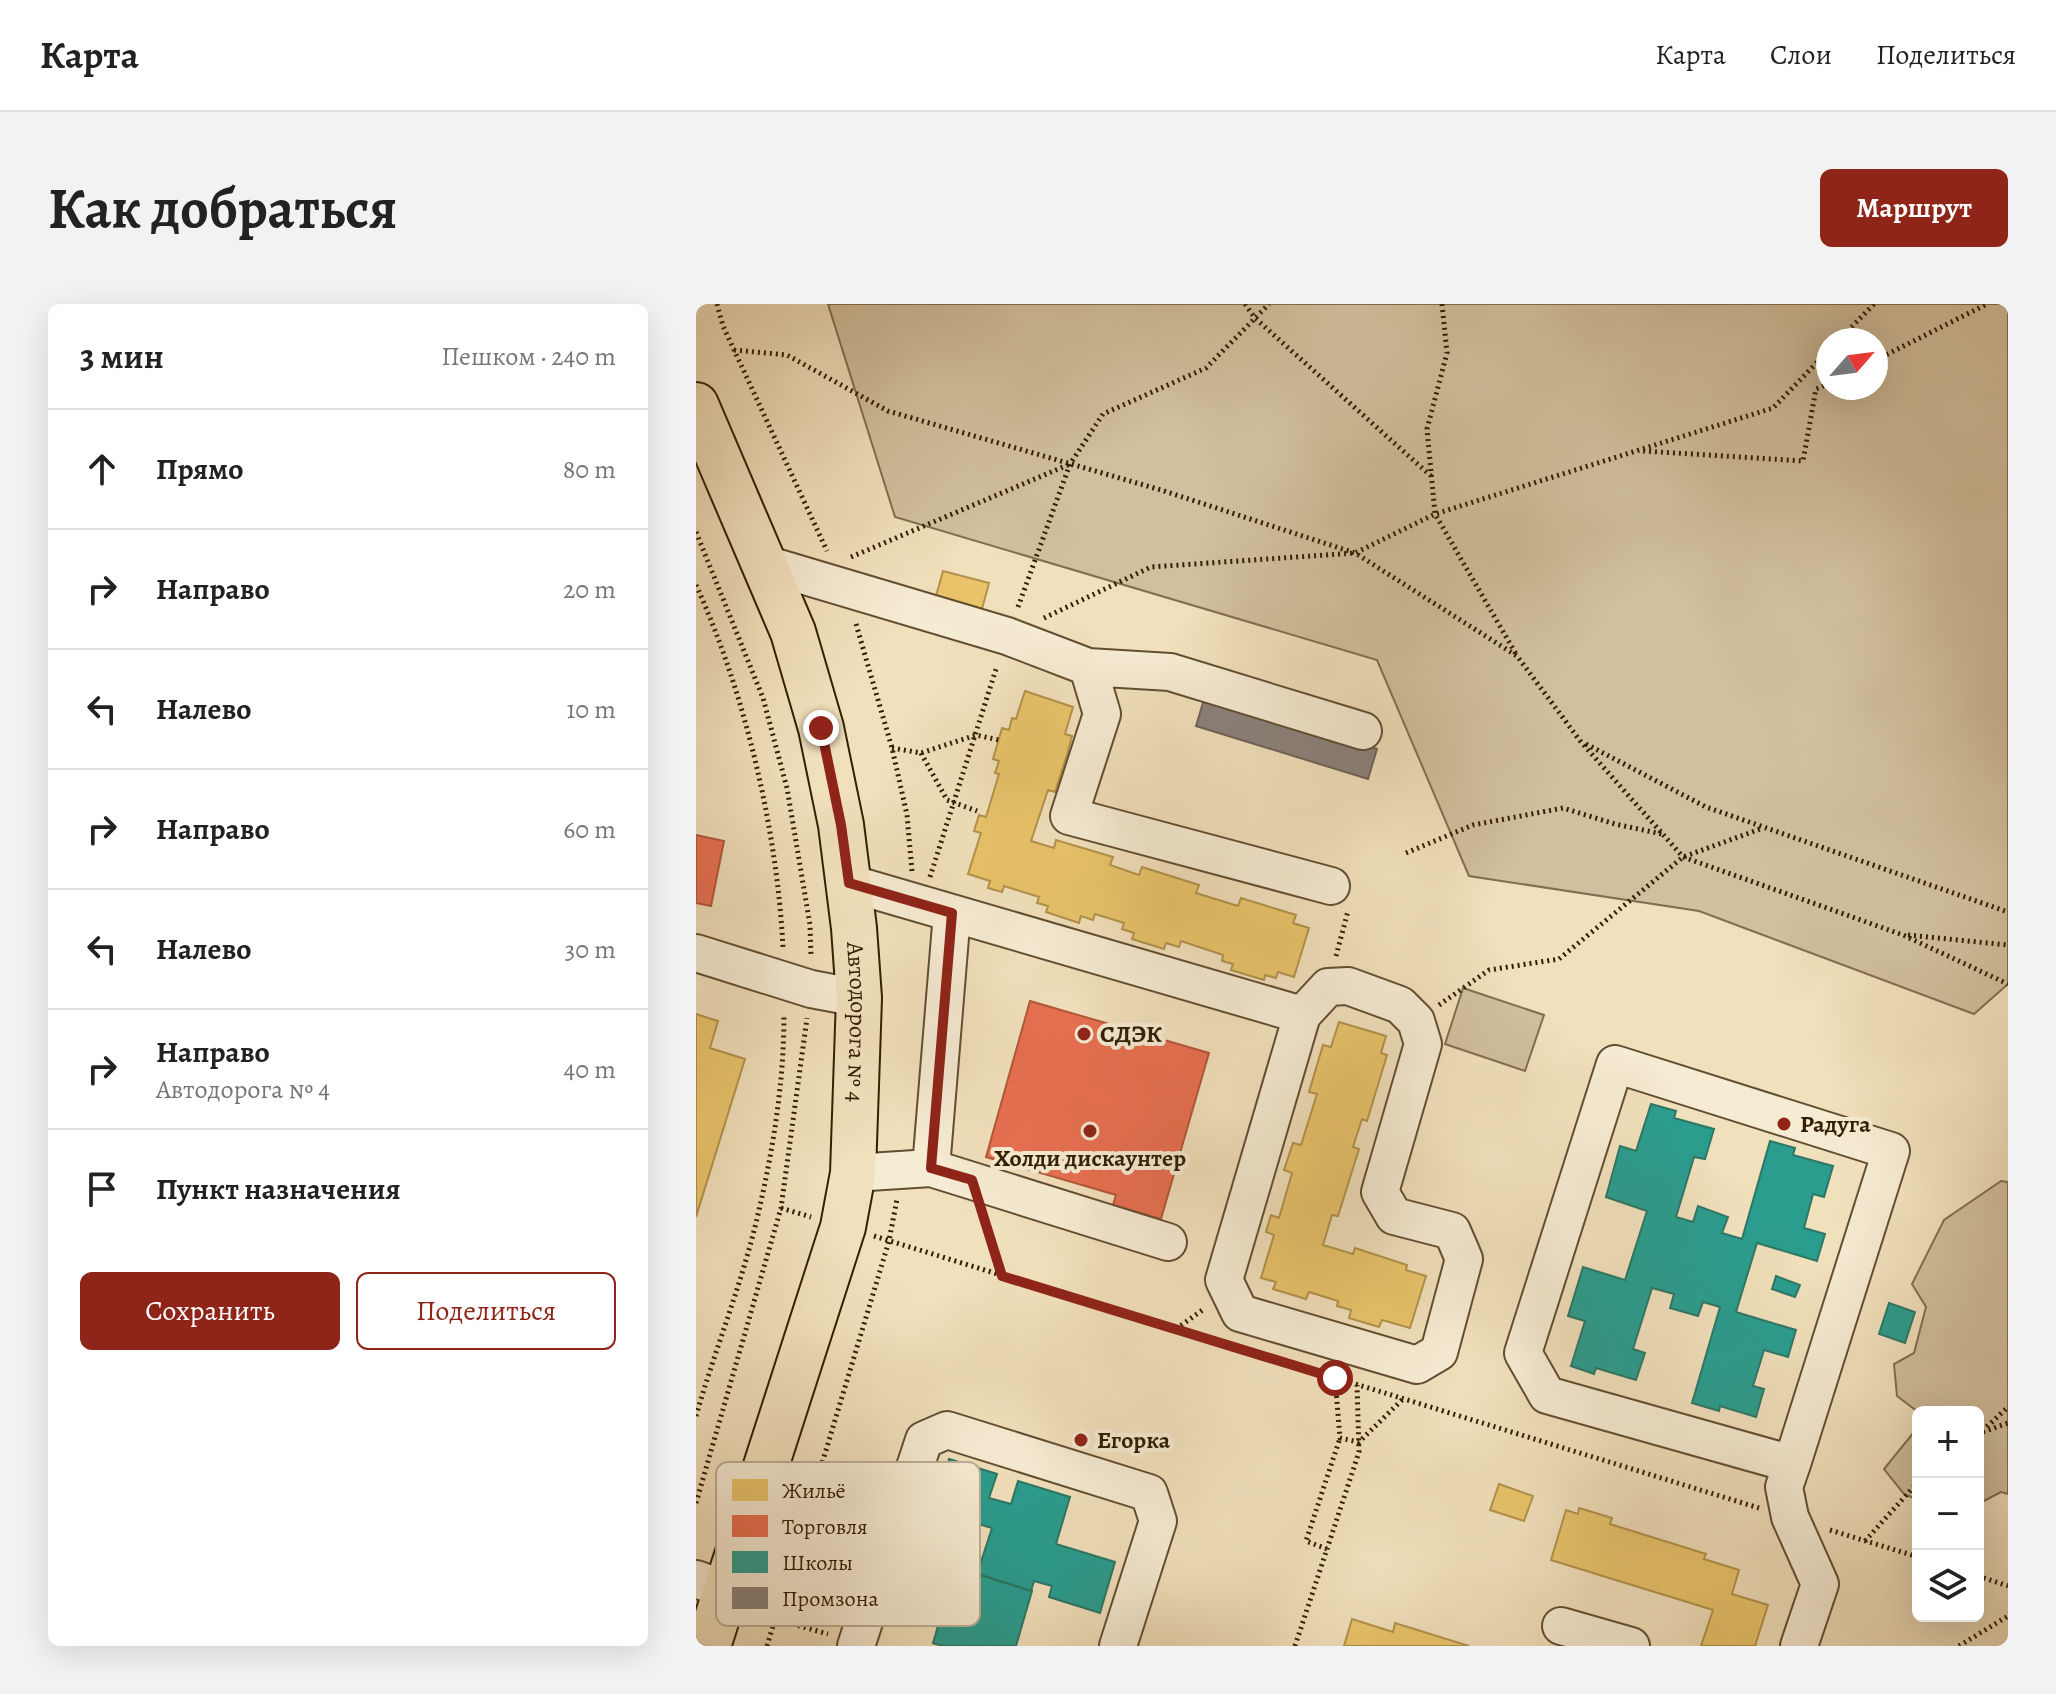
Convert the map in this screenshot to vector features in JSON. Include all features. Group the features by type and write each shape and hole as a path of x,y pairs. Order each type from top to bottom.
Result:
{"main road":[{"name":"Автодорога № 4","path":"696,405 793,632 821,728 841,825 859,998 853,1173 843,1227 756,1462"},
{"name":"Автодорога № 4","path":"708,1646 711,1585"}],"lane":[{"path":"765,564 1007,636 1088,667 1170,672 1363,731"},
{"path":"1088,667 1102,714 1069,816 1331,886"},
{"path":"849,883 1302,1015"},
{"path":"931,1168 952,913"},
{"path":"696,953 811,989 859,998"},
{"path":"1348,986 1400,1005 1416,1021 1423,1044 1380,1192 1394,1216 1452,1231 1464,1259 1439,1352 1417,1365 1240,1313 1224,1280 1302,1015 1328,987 1348,986"},
{"path":"1792,1464 1547,1395 1523,1353 1615,1064 1891,1151 1792,1464 1784,1487 1790,1517 1820,1584 1799,1646"},
{"path":"853,1173 931,1168 1168,1242"},
{"path":"917,1462 924,1440 947,1430 1149,1493 1158,1521 1118,1646"},
{"path":"1561,1626 1631,1646"}],"path":[{"path":"1245,304 1255,318 1431,476"},
{"path":"914,901 927,885 1007,636 1070,464 1103,414 1206,368 1269,304"},
{"path":"1442,304 1447,353 1427,429 1435,514 1517,656 1581,742 1683,857 1903,935 2008,984"},
{"path":"1851,328 1874,304"},
{"path":"1888,354 1987,304"},
{"path":"734,350 787,355 888,411 1161,490 1355,553 1517,656"},
{"path":"1007,636 1151,567 1355,553 1435,514 1773,408 1816,363"},
{"path":"1636,451 1803,461 1816,389"},
{"path":"847,559 1070,464"},
{"path":"696,532 763,698 787,788 810,925 811,989 781,1208 696,1503"},
{"path":"892,748 921,753 976,735 999,740"},
{"path":"1581,742 1706,807 2008,912"},
{"path":"921,753 947,800 977,811"},
{"path":"1406,853 1473,825 1563,808 1663,835"},
{"path":"1416,1021 1489,970 1559,959 1683,857 1764,827"},
{"path":"1328,987 1349,910 1331,886"},
{"path":"1903,935 2008,945"},
{"path":"972,1180 1002,1276"},
{"path":"781,1208 1912,1555"},
{"path":"1359,1442 1416,1386 1417,1365"},
{"path":"1327,1549 1306,1541 1340,1438 1335,1378"},
{"path":"1295,1646 1359,1452 1357,1385"},
{"path":"1984,1429 2008,1407"},
{"path":"1984,1432 2008,1423"},
{"path":"1340,1438 1359,1442"},
{"path":"1865,1541 1912,1489"},
{"path":"1984,1578 2008,1586"},
{"path":"1959,1646 2008,1616"},
{"path":"798,1626 856,1644"}],"shaded area":[{"path":"828,304 2008,304 2008,984 1974,1014 1699,911 1469,876 1377,660 895,517"},
{"path":"1463,988 1544,1015 1525,1071 1445,1044"},
{"path":"2001,1181 2008,1182 2008,1494 2001,1492 1984,1501 1984,1406 1912,1407 1897,1396 1894,1364 1914,1353 1926,1307 1912,1284 1944,1220"},
{"path":"1912,1434 1912,1497 1904,1494 1884,1469"}],"building: Жильё":[{"path":"943,571 989,583 982,609 936,596"},
{"path":"1025,691 1073,707 1065,734 1072,736 1067,755 1055,792 1048,790 1031,841 1054,848 1056,840 1113,857 1110,865 1139,875 1142,867 1199,885 1196,893 1238,906 1241,898 1296,915 1293,923 1309,928 1294,977 1278,972 1276,978 1265,975 1264,980 1231,970 1233,964 1222,961 1223,955 1181,941 1179,947 1166,943 1164,949 1132,939 1134,933 1122,929 1124,923 1095,914 1093,920 1081,916 1079,923 1046,912 1048,906 1037,903 1039,897 1004,886 1002,892 988,888 990,881 968,874 981,833 974,831 979,815 986,817 999,774 995,773 999,761 993,759 1002,728 1009,730 1012,718 1016,719"},
{"path":"696,1014 718,1021 710,1048 745,1059 696,1217"},
{"path":"1339,1022 1386,1036 1381,1053 1387,1055 1367,1121 1362,1119 1353,1147 1359,1149 1338,1216 1332,1215 1323,1245 1353,1254 1355,1248 1407,1265 1406,1270 1426,1276 1410,1328 1382,1320 1379,1327 1349,1318 1351,1310 1337,1306 1338,1301 1309,1292 1306,1299 1273,1289 1276,1282 1261,1278 1274,1235 1266,1232 1271,1215 1279,1218 1292,1173 1284,1170 1293,1143 1301,1145 1317,1094 1309,1092 1323,1045 1331,1047"},
{"path":"1499,1484 1533,1496 1524,1521 1490,1510"},
{"path":"1579,1508 1612,1518 1610,1524 1706,1554 1704,1559 1739,1570 1732,1594 1768,1605 1755,1646 1701,1646 1713,1610 1551,1560 1566,1510 1578,1514"},
{"path":"1352,1619 1393,1632 1395,1623 1469,1646 1344,1646"}],"building: Торговля":[{"path":"696,835 724,841 711,906 696,903"},
{"name":"Холди дискаунтер","path":"1030,1001 1209,1053 1161,1219 1113,1205 1116,1195 986,1157"}],"building: Школы":[{"path":"1651,1104 1676,1111 1674,1118 1714,1129 1705,1159 1694,1157 1676,1217 1693,1222 1698,1206 1728,1217 1722,1233 1742,1239 1770,1141 1795,1148 1793,1155 1833,1166 1824,1197 1813,1194 1804,1228 1825,1234 1817,1261 1757,1243 1736,1312 1796,1330 1788,1357 1764,1350 1753,1386 1764,1389 1756,1417 1720,1406 1719,1411 1692,1403 1720,1307 1703,1302 1698,1316 1670,1308 1674,1294 1652,1288 1633,1349 1645,1353 1636,1380 1596,1368 1594,1374 1571,1366 1585,1321 1568,1316 1583,1267 1625,1280 1647,1211 1606,1197 1620,1146 1636,1151"},
{"path":"1776,1276 1800,1285 1795,1297 1772,1289"},
{"path":"1889,1303 1915,1312 1905,1343 1879,1334"},
{"path":"980,1469 997,1474 989,1498 1011,1504 1018,1481 1070,1497 1056,1544 1115,1562 1100,1613 1049,1597 1052,1586 1034,1581 1031,1591 980,1575 980,1565 992,1528 980,1524"},
{"path":"980,1575 1032,1591 1016,1646 942,1646 933,1643 938,1626 980,1626"}],"building: Промзона":[{"path":"1205,696 1377,749 1368,779 1196,726"}],"place":[{"name":"СДЭК","path":"1084,1034"},
{"name":"Радуга","path":"1784,1124"},
{"name":"Холди дискаунтер","path":"1090,1131"},
{"name":"Егорка","path":"1081,1440"}],"route":[{"path":"821,728 841,825 849,883 952,913 931,1168 972,1180 1002,1276 1335,1378"}]}
